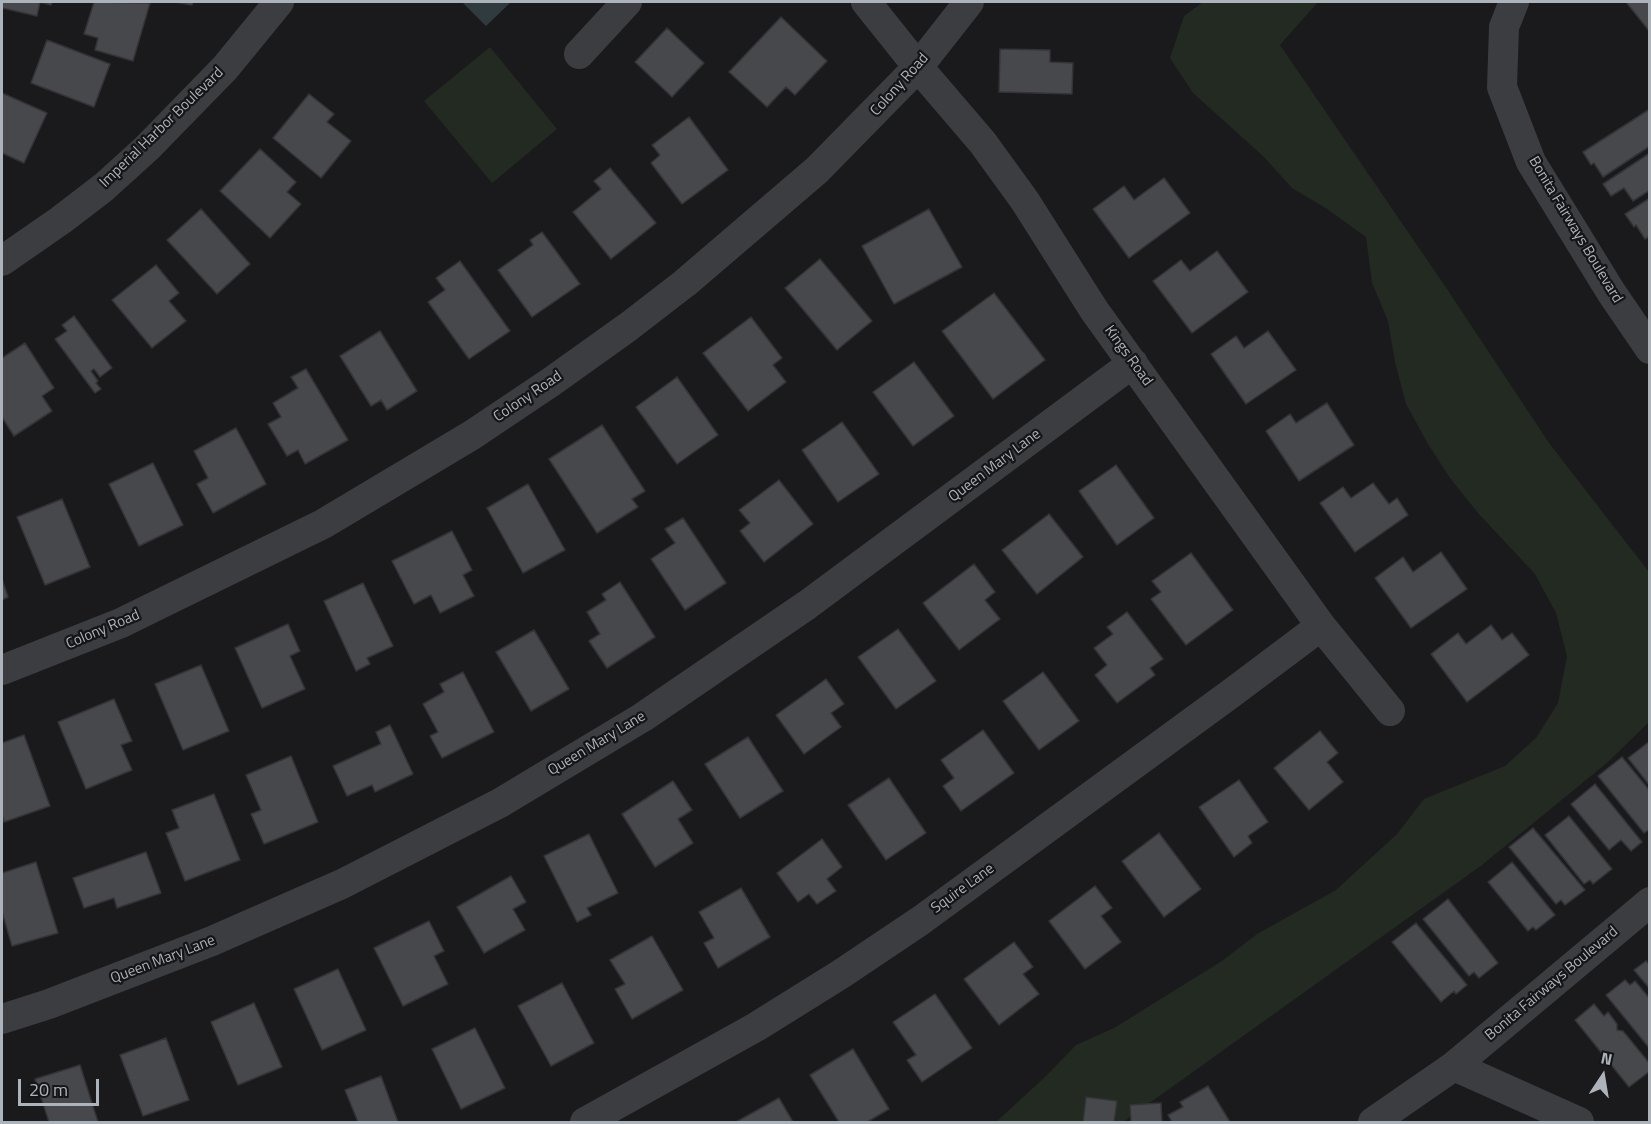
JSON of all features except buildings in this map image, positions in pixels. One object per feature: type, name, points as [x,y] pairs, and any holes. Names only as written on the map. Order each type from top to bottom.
[{"type":"street","name":"Imperial Harbor Boulevard","points":[[2,261],[70,213],[147,148],[225,68],[279,2]]},
{"type":"street","points":[[579,54],[627,2]]},
{"type":"street","name":"Kings Road","points":[[866,2],[918,68],[983,143],[1025,201],[1094,310],[1321,626],[1390,711]]},
{"type":"street","name":"Colony Road","points":[[2,670],[121,623],[264,555],[323,524],[472,435],[618,334],[685,283],[817,170],[918,68],[969,2]]},
{"type":"street","name":"Bonita Fairways Boulevard","points":[[1514,2],[1504,27],[1502,87],[1531,162],[1611,292],[1650,349]]},
{"type":"street","name":"Queen Mary Lane","points":[[2,1019],[49,1004],[212,941],[342,884],[500,803],[643,717],[807,605],[1133,363]]},
{"type":"street","name":"Squire Lane","points":[[585,1122],[756,1027],[861,961],[930,914],[1321,626]]},
{"type":"street","name":"Bonita Fairways Boulevard","points":[[1373,1122],[1454,1066],[1650,902]]},
{"type":"street","points":[[1454,1066],[1579,1122]]},
{"type":"shaded area","points":[[462,2],[511,2],[486,26]]},
{"type":"shaded area","points":[[1203,2],[1318,2],[1280,45],[1549,443],[1649,572],[1649,722],[1608,762],[1482,865],[1123,1122],[996,1122],[1076,1045],[1114,1028],[1222,961],[1257,934],[1336,890],[1397,834],[1424,799],[1505,766],[1536,738],[1558,703],[1567,656],[1556,613],[1535,574],[1478,513],[1450,478],[1406,404],[1395,362],[1388,321],[1372,283],[1366,237],[1327,209],[1292,188],[1264,157],[1193,93],[1170,58],[1184,16]]},
{"type":"shaded area","points":[[490,47],[557,129],[492,183],[424,101]]}]
